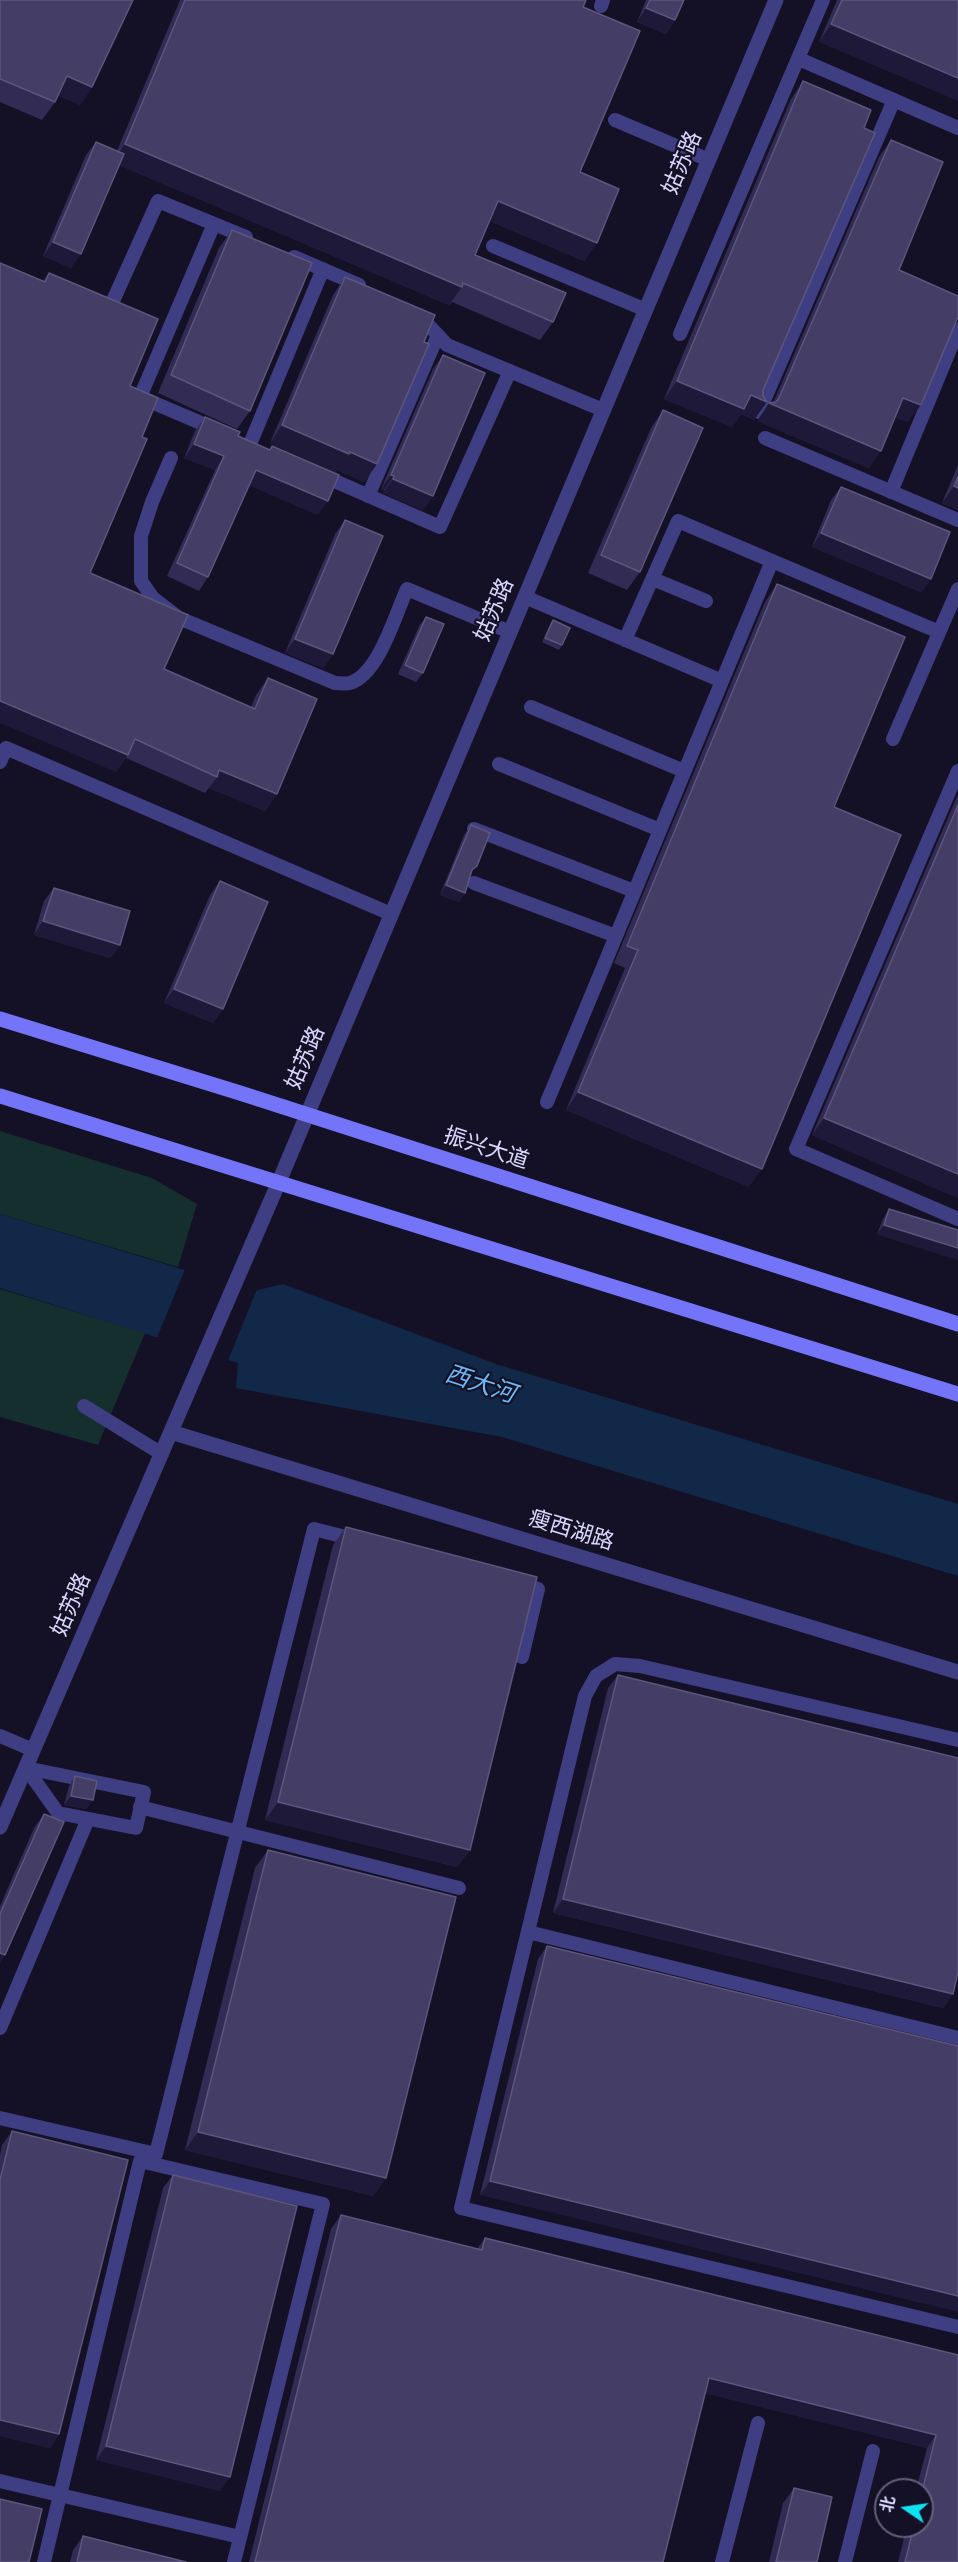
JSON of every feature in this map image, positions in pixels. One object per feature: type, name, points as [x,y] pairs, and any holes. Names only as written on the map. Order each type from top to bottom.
[{"type":"main road","name":"振兴大道","points":[[0,1019],[958,1324]]},
{"type":"main road","points":[[0,1096],[958,1394]]},
{"type":"street","name":"姑苏路","points":[[0,1827],[278,1184],[776,0]]},
{"type":"street","name":"瘦西湖路","points":[[171,1432],[958,1672]]},
{"type":"lane","points":[[681,333],[824,0]]},
{"type":"lane","points":[[799,59],[958,128]]},
{"type":"lane","points":[[759,412],[894,100]]},
{"type":"lane","points":[[615,120],[709,160]]},
{"type":"lane","points":[[112,303],[158,201],[258,242]]},
{"type":"lane","points":[[214,224],[140,396],[245,442],[323,269]]},
{"type":"lane","points":[[493,246],[646,310]]},
{"type":"lane","points":[[279,251],[378,292]]},
{"type":"lane","points":[[411,306],[447,345],[603,410]]},
{"type":"lane","points":[[891,492],[958,330]]},
{"type":"lane","points":[[368,496],[438,335]]},
{"type":"lane","points":[[304,468],[440,527],[510,371]]},
{"type":"lane","points":[[765,438],[958,520]]},
{"type":"lane","points":[[171,458],[152,502],[141,536],[140,562],[141,581],[147,590],[153,598],[178,618],[336,683],[350,682],[364,674],[375,663],[407,589],[510,632]]},
{"type":"lane","points":[[625,640],[678,521],[939,632]]},
{"type":"lane","points":[[547,1102],[772,561]]},
{"type":"lane","points":[[653,579],[706,601]]},
{"type":"lane","points":[[893,739],[958,589]]},
{"type":"lane","points":[[525,597],[722,681]]},
{"type":"lane","points":[[531,707],[684,771]]},
{"type":"lane","points":[[0,762],[6,748],[391,914]]},
{"type":"lane","points":[[499,765],[660,830]]},
{"type":"lane","points":[[958,771],[796,1149],[958,1219]]},
{"type":"lane","points":[[474,829],[634,891]]},
{"type":"lane","points":[[474,883],[616,936]]},
{"type":"lane","points":[[84,1406],[162,1454]]},
{"type":"lane","points":[[0,2118],[156,2154],[314,1529],[370,1544]]},
{"type":"lane","points":[[504,1580],[538,1589],[522,1657]]},
{"type":"lane","points":[[958,1740],[640,1666],[615,1664],[596,1676],[585,1696],[461,2208],[958,2327]]},
{"type":"lane","points":[[0,1736],[33,1750]]},
{"type":"lane","points":[[26,1768],[144,1792],[136,1828],[58,1813],[26,1768]]},
{"type":"lane","points":[[140,1807],[459,1888]]},
{"type":"lane","points":[[0,2028],[88,1819]]},
{"type":"lane","points":[[528,1932],[958,2038]]},
{"type":"lane","points":[[44,2562],[140,2161],[323,2204],[234,2562]]},
{"type":"lane","points":[[722,2562],[758,2423]]},
{"type":"lane","points":[[845,2562],[873,2451]]},
{"type":"lane","points":[[0,2481],[240,2537]]},
{"type":"green space","points":[[0,1131],[152,1178],[197,1204],[178,1267],[0,1214]]},
{"type":"green space","points":[[0,1289],[145,1333],[98,1445],[0,1417]]},
{"type":"water","name":"西大河","points":[[0,1214],[254,1291],[283,1284],[496,1364],[958,1504],[958,1576],[502,1437],[236,1388],[238,1363],[0,1288]]},
{"type":"pier","points":[[186,1267],[254,1288],[258,1287],[227,1363],[156,1340]]},
{"type":"building","points":[[0,0],[133,0],[92,87],[67,76],[55,102],[0,79]]},
{"type":"building","points":[[185,0],[586,0],[583,7],[640,31],[580,172],[619,189],[597,243],[498,201],[475,255],[566,293],[553,322],[463,283],[462,287],[125,144]]},
{"type":"building","points":[[650,0],[684,0],[675,20],[646,8]]},
{"type":"building","points":[[842,0],[958,0],[958,78],[831,24]]},
{"type":"building","points":[[803,81],[871,110],[864,128],[875,133],[763,390],[763,396],[767,402],[751,395],[744,409],[677,381]]},
{"type":"building","points":[[891,140],[943,162],[899,270],[958,296],[958,317],[921,405],[903,398],[881,451],[769,403],[776,402],[779,398]]},
{"type":"building","points":[[96,142],[124,154],[81,254],[53,242]]},
{"type":"building","points":[[232,230],[312,263],[250,411],[171,375]]},
{"type":"building","points":[[0,263],[45,282],[49,273],[158,319],[130,386],[158,398],[142,437],[147,439],[90,573],[188,615],[164,669],[255,709],[268,678],[317,699],[277,794],[219,770],[217,777],[135,739],[128,755],[0,701]]},
{"type":"building","points":[[345,277],[435,315],[424,342],[429,344],[377,464],[282,425]]},
{"type":"building","points":[[443,355],[485,373],[433,496],[393,479],[394,476],[391,475]]},
{"type":"building","points":[[663,410],[703,428],[640,572],[601,555]]},
{"type":"building","points":[[205,417],[240,432],[238,436],[270,450],[272,446],[339,475],[328,501],[256,470],[208,577],[177,563],[224,456],[194,444]]},
{"type":"building","points":[[841,487],[950,532],[931,579],[821,533]]},
{"type":"building","points":[[345,520],[383,536],[333,654],[295,639]]},
{"type":"building","points":[[777,584],[905,637],[834,807],[901,835],[762,1169],[578,1092],[638,950],[627,946]]},
{"type":"building","points":[[426,617],[444,624],[423,673],[405,665]]},
{"type":"building","points":[[553,620],[570,628],[562,645],[545,638]]},
{"type":"building","points":[[958,805],[958,1174],[824,1118]]},
{"type":"building","points":[[471,825],[490,833],[477,866],[472,870],[465,893],[446,885]]},
{"type":"building","points":[[220,881],[268,902],[223,1009],[174,989]]},
{"type":"building","points":[[54,888],[130,911],[120,945],[43,921]]},
{"type":"building","points":[[889,1209],[958,1230],[958,1248],[884,1225]]},
{"type":"building","points":[[346,1527],[537,1577],[470,1850],[278,1802]]},
{"type":"building","points":[[618,1675],[958,1758],[958,1972],[953,1994],[563,1899]]},
{"type":"building","points":[[75,1776],[97,1781],[93,1800],[71,1796]]},
{"type":"building","points":[[44,1814],[64,1822],[5,1955],[0,1953],[0,1914]]},
{"type":"building","points":[[268,1850],[456,1897],[386,2178],[198,2132]]},
{"type":"building","points":[[547,1946],[958,2046],[958,2296],[490,2181]]},
{"type":"building","points":[[12,2131],[128,2160],[59,2434],[0,2420],[0,2180]]},
{"type":"building","points":[[173,2175],[297,2206],[230,2477],[106,2446]]},
{"type":"building","points":[[341,2215],[482,2250],[485,2238],[958,2355],[958,2562],[905,2562],[911,2538],[934,2538],[934,2478],[925,2478],[936,2435],[709,2378],[663,2562],[255,2562]]},
{"type":"building","points":[[794,2488],[832,2497],[817,2562],[776,2562]]},
{"type":"building","points":[[0,2499],[42,2509],[29,2562],[0,2562]]},
{"type":"building","points":[[83,2536],[186,2562],[77,2562]]}]
